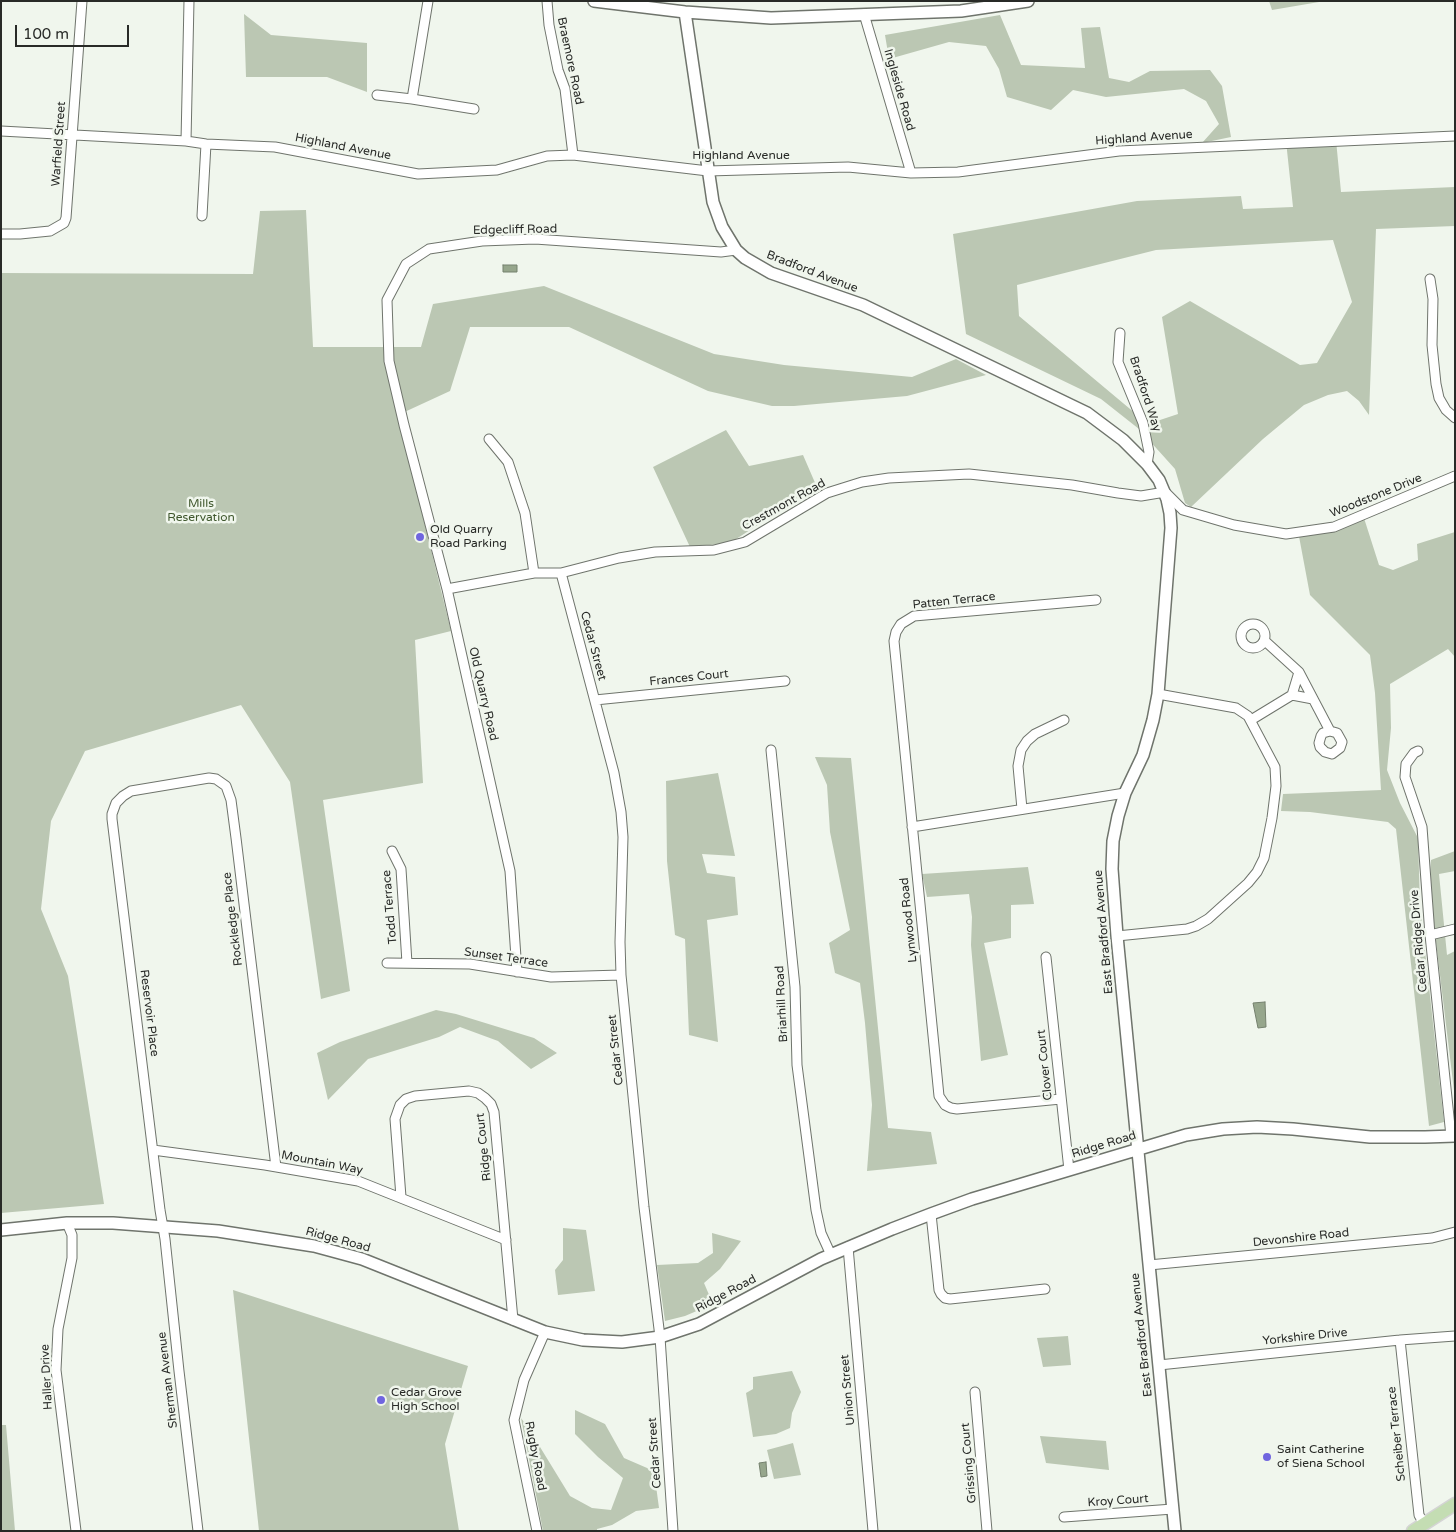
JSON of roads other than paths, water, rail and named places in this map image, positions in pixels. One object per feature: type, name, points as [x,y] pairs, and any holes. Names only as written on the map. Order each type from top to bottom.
[{"type":"main road","points":[[1419,1527],[1455,1504]]},
{"type":"street","name":"Warfield Street","points":[[1,234],[50,231],[64,223],[67,212],[82,1]]},
{"type":"street","points":[[186,141],[189,1]]},
{"type":"street","points":[[412,99],[428,1]]},
{"type":"street","name":"Braemore Road","points":[[546,1],[548,26],[558,70],[565,89],[573,155]]},
{"type":"street","points":[[594,1],[685,12],[771,18],[864,14],[1028,1]]},
{"type":"street","name":"Bradford Avenue","points":[[685,12],[712,196],[717,216],[736,250],[745,258],[771,273],[863,305],[1021,382]]},
{"type":"street","name":"Ingleside Road","points":[[864,14],[911,173]]},
{"type":"street","points":[[377,95],[474,109]]},
{"type":"street","name":"Highland Avenue","points":[[1,131],[276,147],[418,174],[497,170],[547,156],[573,155],[708,171],[848,167],[911,173],[958,172],[1119,150],[1455,136]]},
{"type":"street","points":[[202,216],[206,144]]},
{"type":"street","name":"Edgecliff Road","points":[[404,425],[388,361],[387,300],[406,264],[429,249],[482,241],[535,240],[721,252],[736,250]]},
{"type":"street","points":[[1430,279],[1433,299],[1432,345],[1439,398],[1446,410],[1455,418]]},
{"type":"street","name":"Bradford Way","points":[[1120,333],[1118,362],[1143,423],[1149,452],[1147,464]]},
{"type":"street","name":"East Bradford Avenue","points":[[1021,382],[1087,413],[1123,440],[1147,464],[1159,480],[1165,492],[1171,519],[1158,694],[1153,720],[1142,754],[1125,793],[1115,828],[1112,882],[1175,1531]]},
{"type":"street","name":"Old Quarry Road","points":[[404,425],[447,589],[510,871],[517,972]]},
{"type":"street","points":[[489,439],[508,462],[525,513],[534,573]]},
{"type":"street","name":"Crestmont Road","points":[[447,589],[534,573],[561,573],[619,558],[654,552],[714,550],[745,542],[827,494],[862,482],[889,478],[969,474],[1072,485],[1141,496],[1165,492]]},
{"type":"street","name":"Woodstone Drive","points":[[1165,492],[1183,510],[1234,525],[1286,534],[1334,527],[1455,476]]},
{"type":"street","name":"Cedar Street","points":[[561,573],[616,779],[622,818],[621,975],[644,1208],[660,1337],[673,1531]]},
{"type":"street","name":"Patten Terrace","points":[[912,827],[894,641],[898,628],[914,616],[1096,600]]},
{"type":"street","points":[[1265,641],[1299,672],[1330,731]]},
{"type":"street","points":[[1251,720],[1292,695],[1299,672]]},
{"type":"street","name":"Frances Court","points":[[595,700],[785,681]]},
{"type":"street","points":[[1117,936],[1196,926],[1212,916],[1248,884],[1261,865],[1266,852],[1276,786],[1276,774],[1251,720],[1236,708],[1158,694]]},
{"type":"street","points":[[1292,695],[1313,699]]},
{"type":"street","points":[[1022,810],[1018,766],[1021,750],[1035,734],[1064,720]]},
{"type":"street","name":"Briarhill Road","points":[[771,750],[794,987],[797,1065],[816,1210],[822,1233],[831,1254]]},
{"type":"street","name":"Cedar Ridge Drive","points":[[1418,751],[1406,764],[1405,777],[1422,827],[1430,935],[1453,1136]]},
{"type":"street","name":"Rockledge Place","points":[[116,803],[132,791],[209,778],[226,786],[231,800],[236,838],[276,1167]]},
{"type":"street","points":[[912,827],[1125,793]]},
{"type":"street","name":"Reservoir Place","points":[[116,803],[112,819],[163,1226]]},
{"type":"street","name":"Lynwood Road","points":[[912,827],[940,1100],[948,1107],[957,1109],[1061,1099]]},
{"type":"street","name":"Todd Terrace","points":[[392,851],[401,869],[407,963]]},
{"type":"street","points":[[1430,935],[1455,929]]},
{"type":"street","name":"Clover Court","points":[[1046,956],[1069,1170]]},
{"type":"street","name":"Sunset Terrace","points":[[387,963],[470,964],[551,977],[621,975]]},
{"type":"street","name":"Ridge Court","points":[[401,1197],[395,1119],[400,1105],[406,1099],[415,1096],[469,1091],[478,1093],[488,1101],[494,1112],[513,1320]]},
{"type":"street","name":"Ridge Road","points":[[1,1230],[67,1223],[102,1222],[218,1231],[314,1246],[362,1259],[545,1332],[571,1338],[622,1342],[660,1337],[686,1329],[712,1318],[831,1254],[931,1214],[1186,1135],[1238,1128],[1277,1127],[1370,1137],[1453,1136]]},
{"type":"street","name":"Mountain Way","points":[[153,1150],[276,1167],[358,1181],[506,1240]]},
{"type":"street","points":[[931,1214],[938,1290],[945,1298],[1045,1289]]},
{"type":"street","name":"Haller Drive","points":[[67,1223],[72,1235],[72,1258],[58,1323],[56,1370],[76,1531]]},
{"type":"street","name":"Sherman Avenue","points":[[163,1226],[198,1531]]},
{"type":"street","name":"Devonshire Road","points":[[1149,1265],[1432,1238],[1455,1232]]},
{"type":"street","name":"Union Street","points":[[848,1247],[873,1530]]},
{"type":"street","name":"Rugby Road","points":[[537,1531],[514,1420],[524,1380],[545,1332]]},
{"type":"street","name":"Yorkshire Drive","points":[[1159,1365],[1455,1336]]},
{"type":"street","name":"Scheiber Terrace","points":[[1400,1340],[1419,1527]]},
{"type":"street","name":"Grissing Court","points":[[975,1392],[987,1531]]},
{"type":"street","name":"Kroy Court","points":[[1064,1517],[1173,1509]]},
{"type":"place","name":"Old Quarry Road Parking","points":[[420,537]]},
{"type":"place","name":"Cedar Grove High School","points":[[381,1400]]},
{"type":"place","name":"Saint Catherine of Siena School","points":[[1267,1457]]},
{"type":"park label","name":"Mills Reservation","points":[[201,511]]}]
